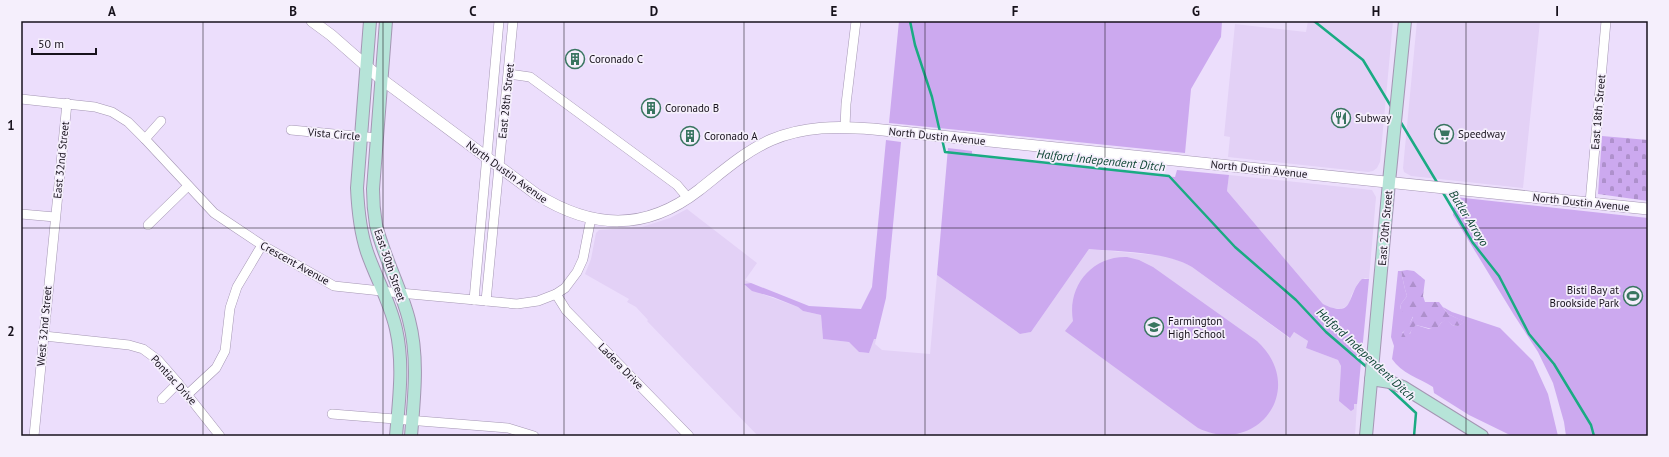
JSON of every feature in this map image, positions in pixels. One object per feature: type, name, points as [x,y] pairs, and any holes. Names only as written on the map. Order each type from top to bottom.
[{"type":"main road","points":[[370,21],[357,188],[360,227],[367,251],[392,315],[399,346],[400,371],[396,436]]},
{"type":"main road","name":"East 30th Street","points":[[386,21],[380,78],[373,189],[376,224],[382,246],[409,320],[414,345],[415,372],[411,436]]},
{"type":"main road","name":"East 20th Street","points":[[1366,436],[1405,21]]},
{"type":"main road","points":[[1371,379],[1390,382],[1403,387],[1482,436]]},
{"type":"street","name":"North Dustin Avenue","points":[[312,21],[331,35],[380,78],[536,194],[555,206],[591,218],[616,221],[647,217],[668,209],[688,198],[738,159],[769,141],[804,130],[845,127],[1648,209]]},
{"type":"street","points":[[474,300],[499,21]]},
{"type":"street","name":"East 28th Street","points":[[486,301],[513,21]]},
{"type":"street","points":[[845,127],[846,104],[856,21]]},
{"type":"street","name":"East 18th Street","points":[[1590,202],[1606,21]]},
{"type":"street","points":[[509,74],[530,77],[677,184],[688,198]]},
{"type":"street","name":"Crescent Avenue","points":[[21,99],[67,103],[95,107],[112,112],[128,122],[214,213],[262,246],[334,286],[400,294],[486,301],[526,303],[538,301],[556,294],[571,280],[581,266],[591,218]]},
{"type":"street","name":"East 32nd Street","points":[[54,217],[67,103]]},
{"type":"street","points":[[145,139],[161,121]]},
{"type":"street","name":"Vista Circle","points":[[291,130],[376,138]]},
{"type":"street","points":[[148,225],[188,186]]},
{"type":"street","points":[[21,214],[54,217]]},
{"type":"street","name":"West 32nd Street","points":[[34,436],[54,217]]},
{"type":"street","points":[[188,394],[216,368],[225,351],[230,308],[237,287],[262,246]]},
{"type":"street","name":"Ladera Drive","points":[[556,294],[569,313],[688,436]]},
{"type":"street","name":"Pontiac Drive","points":[[44,336],[129,345],[143,349],[158,360],[188,394],[220,436]]},
{"type":"street","points":[[162,399],[178,383]]},
{"type":"street","points":[[332,414],[508,428],[534,436]]},
{"type":"shaded area","points":[[1308,21],[1393,21],[1380,162],[1377,168],[1373,171],[1368,172],[1228,157],[1230,137],[1224,136],[1235,24],[1306,32]]},
{"type":"shaded area","points":[[1417,21],[1540,21],[1523,188],[1411,176],[1404,172],[1403,168]]},
{"type":"shaded area","points":[[1229,175],[1372,190],[1376,197],[1369,279],[1365,278],[1358,283],[1351,296],[1350,303],[1340,309],[1323,304],[1227,191]]},
{"type":"shaded area","name":"Farmington High School","points":[[687,209],[757,263],[745,280],[751,283],[747,284],[759,293],[798,307],[803,311],[821,315],[823,339],[849,342],[859,352],[869,353],[874,338],[876,339],[875,344],[882,350],[930,354],[937,275],[1020,334],[1031,332],[1089,249],[1165,256],[1192,267],[1289,338],[1294,332],[1308,341],[1306,348],[1338,360],[1341,366],[1339,401],[1357,404],[1355,436],[758,436],[647,321],[648,320],[636,307],[627,302],[629,299],[585,274],[591,259],[596,233],[599,230],[642,227],[670,218]]},
{"type":"green space","points":[[899,21],[1222,21],[1221,37],[1191,89],[1185,153],[889,123]]},
{"type":"green space","points":[[1602,136],[1648,140],[1648,201],[1598,194]]},
{"type":"green space","points":[[886,140],[901,142],[886,298],[876,339],[874,339],[869,353],[859,352],[849,342],[823,339],[821,315],[803,311],[798,307],[773,297],[752,291],[744,284],[751,283],[809,306],[861,309],[872,287]]},
{"type":"green space","points":[[948,148],[972,151],[972,156],[1175,177],[1177,170],[1229,175],[1227,191],[1323,304],[1333,308],[1341,309],[1346,307],[1357,285],[1362,279],[1369,279],[1357,404],[1354,404],[1354,409],[1351,411],[1339,401],[1341,366],[1338,360],[1306,348],[1308,341],[1294,332],[1290,338],[1192,267],[1169,258],[1156,255],[1089,249],[1031,332],[1020,334],[937,275]]},
{"type":"green space","points":[[1455,197],[1648,218],[1648,436],[1566,436],[1564,422],[1553,383],[1538,352],[1453,215]]},
{"type":"green space","points":[[1127,257],[1139,260],[1153,267],[1257,341],[1272,359],[1278,378],[1277,397],[1269,413],[1256,426],[1240,433],[1220,435],[1198,428],[1065,331],[1073,321],[1072,308],[1074,297],[1084,276],[1103,262],[1114,258]]},
{"type":"green space","points":[[1398,271],[1401,271],[1407,296],[1401,304],[1400,309],[1413,316],[1408,328],[1402,333],[1410,334],[1412,328],[1416,325],[1429,329],[1438,327],[1446,319],[1452,325],[1458,326],[1464,322],[1448,314],[1443,307],[1452,312],[1500,328],[1533,361],[1548,394],[1558,436],[1512,436],[1469,415],[1434,393],[1433,387],[1405,372],[1396,364],[1392,359],[1394,346],[1391,337]]},
{"type":"green space","points":[[1401,271],[1414,271],[1425,280],[1423,296],[1425,302],[1439,302],[1448,314],[1465,322],[1458,326],[1452,325],[1446,320],[1441,323],[1436,330],[1416,325],[1407,338],[1402,341],[1402,335],[1413,317],[1400,310],[1401,304],[1407,296]]},
{"type":"waterway","name":"Halford Independent Ditch","points":[[910,21],[915,45],[932,97],[940,132]]},
{"type":"waterway","name":"Butler Arroyo","points":[[1314,21],[1363,60],[1392,108]]},
{"type":"waterway","name":"Butler Arroyo","points":[[1400,121],[1438,184]]},
{"type":"waterway","name":"Halford Independent Ditch","points":[[942,139],[945,152],[1169,176],[1235,247],[1296,300],[1326,332],[1369,369]]},
{"type":"waterway","name":"Butler Arroyo","points":[[1442,191],[1473,243],[1499,276],[1529,334],[1554,364],[1591,425],[1594,436]]},
{"type":"waterway","name":"Halford Independent Ditch","points":[[1388,387],[1416,413],[1414,436]]},
{"type":"place","name":"Coronado C","points":[[575,59]]},
{"type":"place","name":"Coronado B","points":[[651,108]]},
{"type":"place","name":"Subway","points":[[1341,118]]},
{"type":"place","name":"Speedway","points":[[1444,134]]},
{"type":"place","name":"Coronado A","points":[[690,136]]},
{"type":"place","name":"Bisti Bay at Brookside Park","points":[[1633,296]]},
{"type":"place","name":"Farmington High School","points":[[1154,327]]}]
